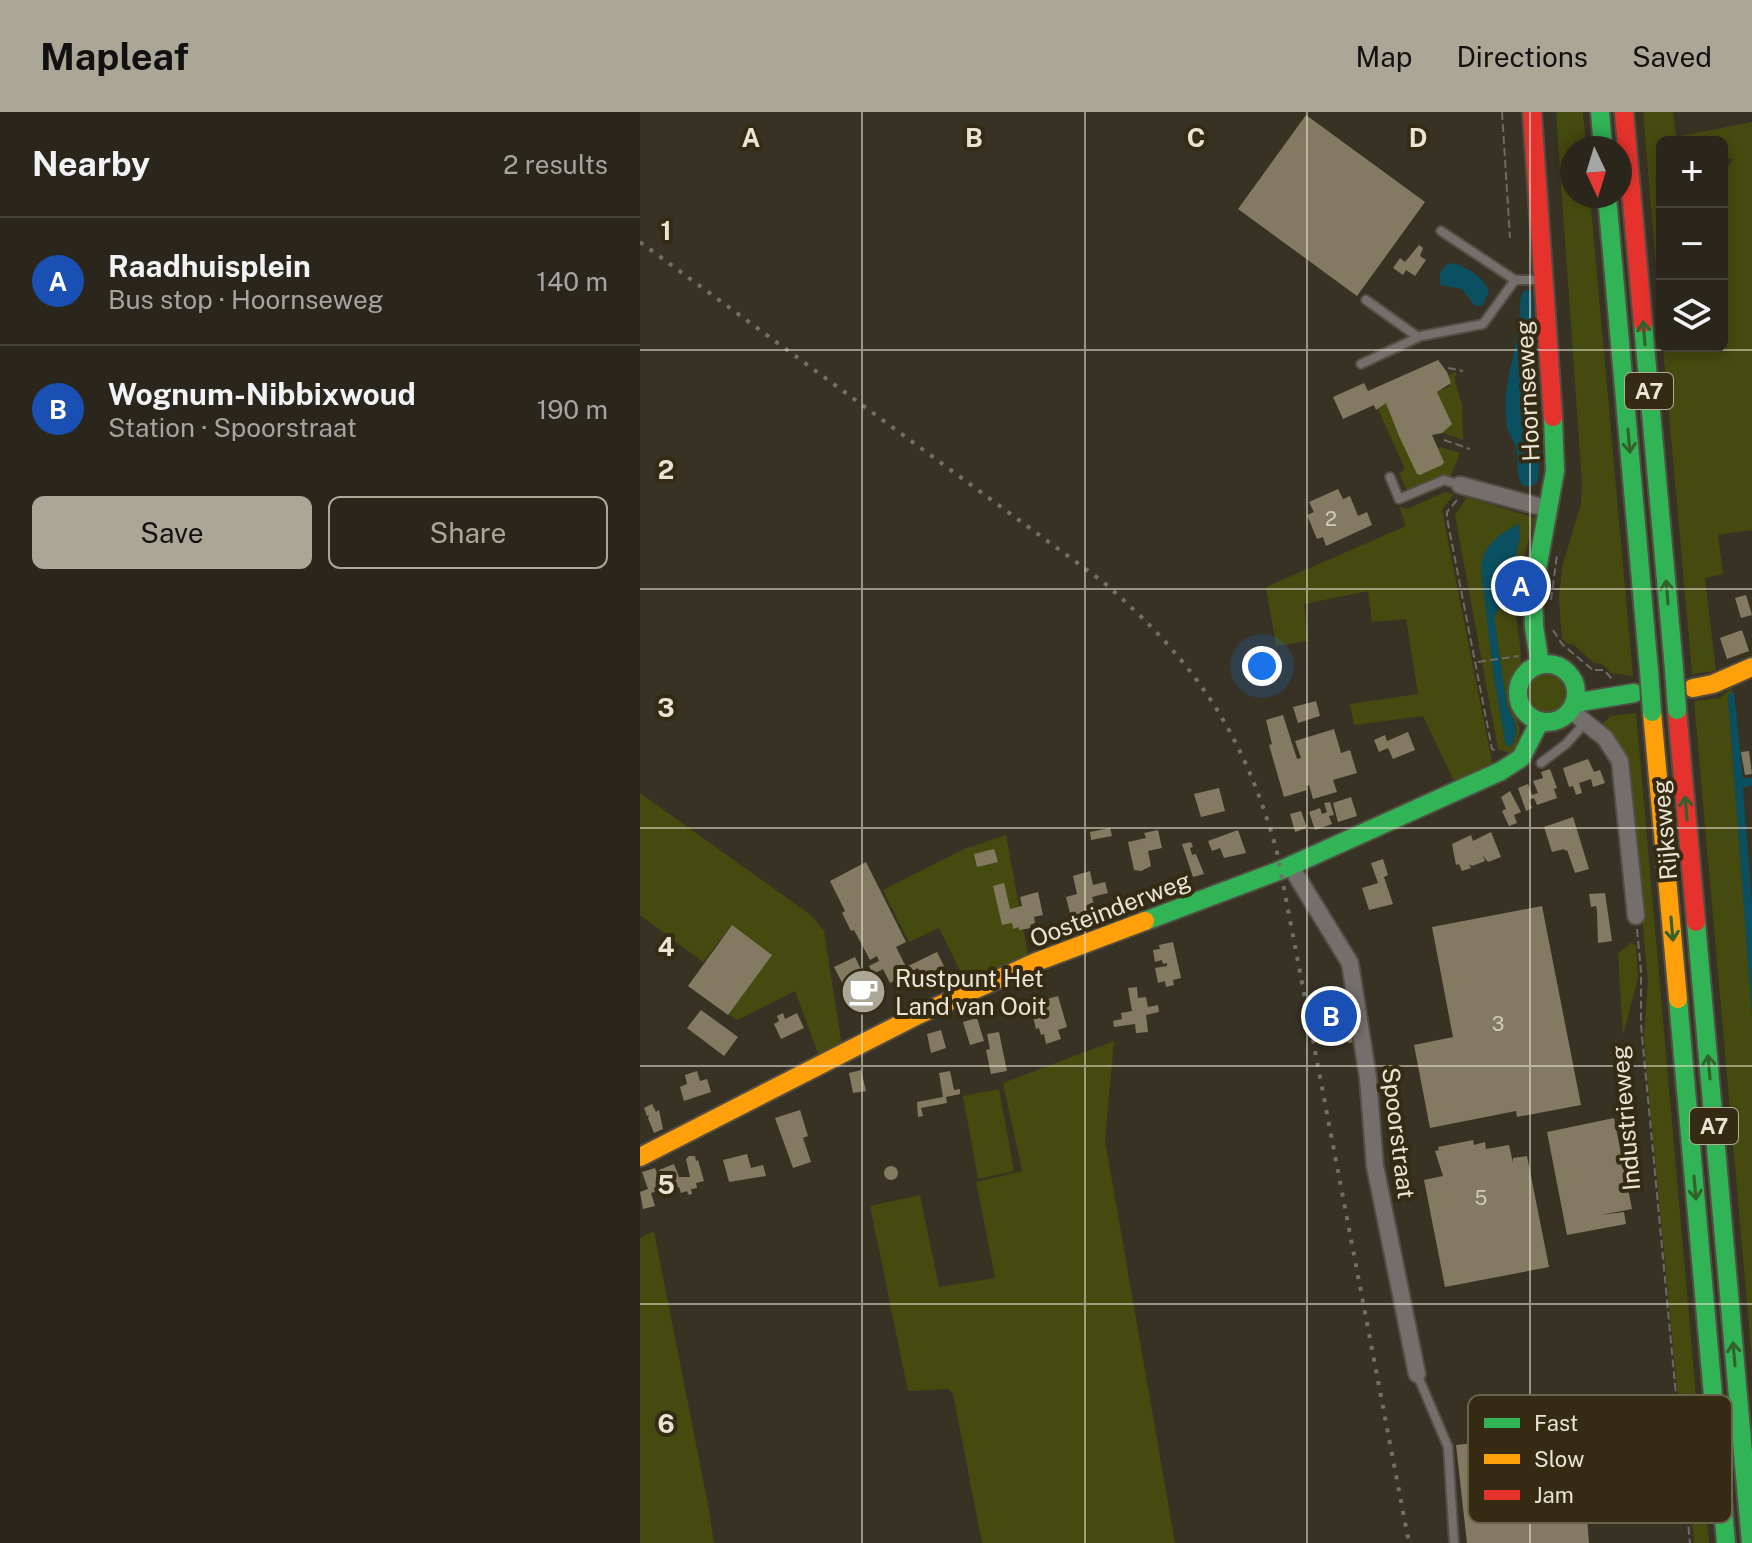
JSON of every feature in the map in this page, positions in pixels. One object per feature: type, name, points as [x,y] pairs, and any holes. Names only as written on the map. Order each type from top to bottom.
[{"type":"main road","name":"Hoornseweg","points":[[1532,112],[1556,457],[1549,509],[1536,564],[1533,600],[1533,628],[1540,664]]},
{"type":"main road","points":[[1600,112],[1602,136]]},
{"type":"main road","name":"Rijksweg","points":[[1624,112],[1751,1543]]},
{"type":"main road","name":"Rijksweg","points":[[1608,208],[1713,1395]]},
{"type":"main road","points":[[1540,664],[1559,667],[1569,675],[1573,700],[1561,718],[1540,721],[1526,713],[1518,693],[1522,679],[1540,664]]},
{"type":"main road","points":[[1693,688],[1713,684],[1752,667]]},
{"type":"main road","points":[[1573,700],[1605,700],[1628,693]]},
{"type":"main road","points":[[1515,764],[1526,751],[1540,721]]},
{"type":"main road","name":"Oosteinderweg","points":[[640,1157],[918,1015],[1036,962],[1293,865],[1515,764]]},
{"type":"main road","name":"Rijksweg","points":[[1724,1523],[1726,1543]]},
{"type":"street","points":[[1460,485],[1549,509]]},
{"type":"street","points":[[1573,700],[1620,761],[1636,916]]},
{"type":"street","name":"Spoorstraat","points":[[1293,865],[1296,875],[1350,963],[1368,1078],[1375,1166],[1417,1374]]},
{"type":"lane","points":[[1441,231],[1515,280],[1545,280]]},
{"type":"lane","points":[[1361,364],[1418,337],[1483,324],[1515,280]]},
{"type":"lane","points":[[1366,300],[1418,337]]},
{"type":"lane","points":[[1390,477],[1399,499],[1444,480],[1460,485]]},
{"type":"lane","points":[[1541,763],[1566,744],[1587,722]]},
{"type":"lane","points":[[1417,1374],[1448,1447],[1454,1543]]},
{"type":"path","points":[[1502,112],[1510,238]]},
{"type":"path","points":[[1448,368],[1463,371]]},
{"type":"path","points":[[1444,440],[1470,449]]},
{"type":"path","points":[[1460,485],[1461,494],[1447,512],[1447,518],[1492,749],[1509,757],[1515,764]]},
{"type":"path","points":[[1476,663],[1502,659]]},
{"type":"path","points":[[1594,671],[1601,668],[1610,678]]},
{"type":"path","name":"Industrieweg","points":[[1636,916],[1644,1065],[1676,1395]]},
{"type":"path","name":"Industrieweg","points":[[1688,1523],[1690,1543]]},
{"type":"green space","points":[[1556,112],[1583,112],[1585,136],[1560,136],[1560,169]]},
{"type":"green space","points":[[1643,112],[1673,112],[1676,136],[1656,136],[1656,266]]},
{"type":"green space","points":[[1752,122],[1752,530],[1718,535],[1723,574],[1705,578],[1716,671],[1692,674],[1664,352],[1728,352],[1728,166],[1733,159],[1728,159],[1728,136],[1681,136]]},
{"type":"green space","points":[[1563,208],[1591,208],[1633,676],[1611,673],[1562,639],[1559,600],[1562,567],[1581,504]]},
{"type":"green space","points":[[1456,372],[1455,382],[1462,405],[1463,440],[1441,432],[1452,424],[1437,392],[1450,386],[1447,376]]},
{"type":"green space","points":[[1386,403],[1431,471],[1444,462],[1438,449],[1441,447],[1460,453],[1450,478],[1441,476],[1407,491],[1399,473],[1405,469],[1378,409]]},
{"type":"green space","points":[[1445,492],[1454,494],[1442,510],[1493,767],[1454,781],[1423,716],[1354,725],[1350,704],[1418,694],[1406,619],[1372,622],[1368,591],[1304,604],[1308,641],[1276,646],[1266,587],[1406,526],[1399,506],[1407,509]]},
{"type":"green space","points":[[1467,497],[1535,518],[1515,597],[1521,660],[1509,695],[1520,732],[1512,754],[1498,749],[1455,515]],"holes":[[[1519,524],[1520,536],[1510,590],[1494,617],[1507,706],[1515,722],[1516,733],[1512,745],[1506,746],[1493,671],[1481,568],[1489,547],[1506,531]]]},
{"type":"green space","points":[[1546,674],[1559,680],[1565,693],[1559,706],[1546,712],[1533,706],[1527,693],[1533,680]]},
{"type":"green space","points":[[1732,688],[1728,696],[1752,1014],[1752,1360],[1694,701],[1720,698]]},
{"type":"green space","points":[[1636,713],[1696,1395],[1678,1395],[1646,1066],[1644,1034],[1648,982],[1627,755],[1601,725],[1611,716]]},
{"type":"green space","points":[[640,793],[813,917],[824,931],[842,1046],[819,1056],[795,991],[737,1020],[727,1013],[770,955],[731,926],[703,962],[640,915]]},
{"type":"green space","points":[[1006,835],[1028,955],[967,985],[939,928],[909,942],[883,890],[964,849]]},
{"type":"green space","points":[[1630,942],[1636,945],[1638,978],[1623,1035],[1618,953]]},
{"type":"green space","points":[[1114,1041],[1105,1140],[1175,1543],[982,1543],[953,1394],[948,1389],[908,1391],[870,1206],[920,1195],[939,1287],[995,1278],[976,1182],[1022,1171],[1003,1083]]},
{"type":"green space","points":[[999,1089],[1014,1171],[978,1179],[963,1096]]},
{"type":"green space","points":[[654,1231],[714,1543],[640,1543],[640,1238]]},
{"type":"green space","points":[[1692,1523],[1707,1523],[1709,1543],[1694,1543]]},
{"type":"water","points":[[1453,263],[1464,267],[1487,286],[1489,291],[1482,306],[1475,306],[1462,289],[1440,285],[1440,273],[1446,265]]},
{"type":"water","points":[[1525,290],[1532,291],[1539,464],[1538,481],[1530,487],[1522,485],[1520,480],[1516,448],[1508,429],[1506,413],[1520,302]]},
{"type":"water","points":[[1519,524],[1520,536],[1510,590],[1494,617],[1507,706],[1515,722],[1516,733],[1512,745],[1506,746],[1493,671],[1481,568],[1489,546],[1505,531]]},
{"type":"water","points":[[1734,692],[1743,778],[1752,778],[1752,785],[1743,788],[1752,903],[1752,1014],[1728,695]]},
{"type":"building","points":[[1306,115],[1425,202],[1357,296],[1238,209]]},
{"type":"building","points":[[1419,245],[1423,248],[1420,256],[1426,260],[1415,276],[1406,270],[1403,275],[1393,268],[1400,258],[1405,262]]},
{"type":"building","points":[[1438,360],[1451,383],[1437,392],[1452,424],[1442,433],[1432,435],[1444,462],[1420,475],[1386,403],[1376,410],[1374,405],[1343,419],[1333,397],[1364,383],[1368,391]]},
{"type":"building","points":[[1338,489],[1343,499],[1350,496],[1358,516],[1367,512],[1372,525],[1326,546],[1323,537],[1317,539],[1307,515],[1314,512],[1309,502]]},
{"type":"building","points":[[1746,595],[1752,615],[1741,618],[1735,598]]},
{"type":"building","points":[[1742,630],[1749,651],[1727,659],[1720,638]]},
{"type":"building","points":[[1316,701],[1320,716],[1298,723],[1293,707]]},
{"type":"building","points":[[1283,715],[1297,759],[1301,758],[1295,741],[1334,729],[1341,753],[1350,750],[1357,773],[1333,780],[1337,792],[1313,799],[1309,785],[1306,786],[1307,790],[1284,797],[1269,745],[1272,744],[1266,720]]},
{"type":"building","points":[[1408,732],[1415,750],[1393,759],[1388,748],[1379,752],[1374,740],[1385,735],[1387,741]]},
{"type":"building","points":[[1749,751],[1752,774],[1745,775],[1741,752]]},
{"type":"building","points":[[1588,759],[1594,772],[1600,770],[1605,783],[1593,787],[1591,779],[1579,783],[1582,793],[1576,795],[1573,786],[1569,787],[1563,768]]},
{"type":"building","points":[[1550,769],[1557,798],[1537,805],[1534,798],[1529,800],[1532,808],[1526,811],[1518,788],[1528,784],[1532,795],[1538,793],[1533,781],[1543,778],[1541,772]]},
{"type":"building","points":[[1219,788],[1225,811],[1201,817],[1194,794]]},
{"type":"building","points":[[1510,791],[1521,812],[1514,815],[1517,823],[1509,826],[1502,811],[1506,809],[1501,797]]},
{"type":"building","points":[[1351,797],[1357,816],[1338,822],[1333,803]]},
{"type":"building","points":[[1330,802],[1334,815],[1329,816],[1332,824],[1315,830],[1309,812],[1320,808],[1322,814],[1327,812],[1324,803]]},
{"type":"building","points":[[1301,811],[1307,828],[1295,832],[1290,814]]},
{"type":"building","points":[[1573,817],[1589,869],[1575,873],[1567,850],[1552,852],[1544,827]]},
{"type":"building","points":[[1110,828],[1112,836],[1091,840],[1090,832]]},
{"type":"building","points":[[1158,830],[1162,848],[1148,851],[1151,866],[1141,871],[1134,870],[1128,842],[1146,838],[1144,833]]},
{"type":"building","points":[[1238,830],[1246,853],[1224,858],[1220,848],[1212,851],[1208,841]]},
{"type":"building","points":[[1491,832],[1501,857],[1488,862],[1483,856],[1485,861],[1472,866],[1469,864],[1471,868],[1462,871],[1459,864],[1456,865],[1452,844],[1471,835],[1473,841]]},
{"type":"building","points":[[1191,842],[1192,855],[1196,854],[1204,874],[1193,877],[1182,844]]},
{"type":"building","points":[[994,849],[998,862],[977,867],[974,854]]},
{"type":"building","points":[[1383,859],[1388,875],[1384,877],[1393,904],[1369,910],[1362,888],[1378,883],[1371,863]]},
{"type":"building","points":[[866,862],[906,942],[896,947],[906,967],[937,952],[944,966],[923,978],[918,968],[890,983],[883,969],[873,974],[869,966],[879,961],[877,956],[870,960],[854,930],[851,931],[830,881]]},
{"type":"building","points":[[1090,871],[1093,885],[1105,882],[1108,893],[1092,897],[1097,915],[1084,919],[1083,914],[1071,917],[1066,897],[1077,894],[1073,876]]},
{"type":"building","points":[[1004,883],[1010,909],[1022,906],[1020,897],[1038,892],[1043,915],[1034,917],[1035,923],[1030,925],[1031,928],[1019,930],[1019,927],[1013,929],[1012,923],[1002,925],[993,886]]},
{"type":"building","points":[[1605,893],[1612,941],[1598,943],[1597,911],[1596,906],[1591,907],[1589,894]]},
{"type":"building","points":[[1542,906],[1581,1105],[1517,1117],[1516,1111],[1430,1128],[1414,1045],[1453,1037],[1432,927]]},
{"type":"building","points":[[732,925],[772,955],[728,1015],[688,986]]},
{"type":"building","points":[[1173,942],[1181,978],[1173,980],[1174,985],[1166,987],[1165,981],[1158,983],[1155,968],[1167,966],[1167,963],[1163,964],[1162,960],[1155,962],[1153,950],[1160,949],[1159,945]]},
{"type":"building","points":[[855,957],[872,992],[852,1002],[834,967]]},
{"type":"building","points":[[1137,987],[1138,998],[1146,997],[1148,1007],[1158,1005],[1159,1012],[1146,1015],[1148,1032],[1136,1033],[1135,1024],[1114,1027],[1113,1021],[1122,1019],[1121,1013],[1132,1011],[1128,988]]},
{"type":"building","points":[[1345,993],[1355,1042],[1348,1043],[1346,1032],[1341,1032],[1335,1000],[1338,994]]},
{"type":"building","points":[[1058,996],[1067,1027],[1058,1030],[1061,1039],[1046,1044],[1044,1034],[1041,1035],[1039,1028],[1036,1029],[1030,1004]]},
{"type":"building","points":[[701,1010],[738,1037],[724,1056],[687,1028]]},
{"type":"building","points":[[783,1013],[785,1019],[797,1013],[804,1028],[781,1039],[774,1024],[779,1021],[777,1016]]},
{"type":"building","points":[[977,1018],[984,1041],[970,1045],[963,1022]]},
{"type":"building","points":[[941,1030],[946,1048],[931,1053],[927,1034]]},
{"type":"building","points":[[999,1032],[1007,1071],[991,1074],[986,1050],[990,1049],[987,1034]]},
{"type":"building","points":[[861,1070],[866,1091],[853,1093],[849,1073]]},
{"type":"building","points":[[697,1071],[700,1081],[707,1079],[711,1092],[684,1101],[680,1087],[687,1084],[685,1075]]},
{"type":"building","points":[[950,1071],[954,1090],[960,1089],[960,1094],[946,1097],[947,1103],[921,1108],[923,1116],[918,1117],[917,1102],[943,1097],[939,1073]]},
{"type":"building","points":[[652,1104],[656,1112],[659,1110],[663,1129],[654,1133],[644,1108]]},
{"type":"building","points":[[800,1110],[808,1136],[803,1138],[811,1162],[793,1168],[775,1118]]},
{"type":"building","points":[[1614,1118],[1632,1209],[1601,1215],[1624,1212],[1626,1224],[1567,1235],[1547,1132]]},
{"type":"building","points":[[1473,1140],[1474,1145],[1485,1142],[1486,1149],[1509,1145],[1513,1163],[1513,1158],[1527,1156],[1549,1267],[1445,1287],[1424,1180],[1443,1176],[1435,1151],[1439,1150],[1438,1147]]},
{"type":"building","points":[[747,1154],[751,1168],[763,1165],[766,1176],[729,1182],[723,1160]]},
{"type":"building","points":[[695,1156],[698,1160],[704,1181],[696,1183],[697,1188],[691,1189],[692,1194],[689,1195],[687,1191],[681,1193],[679,1187],[667,1191],[659,1170],[674,1164],[679,1177],[690,1177],[686,1159]]},
{"type":"building","points":[[891,1166],[898,1173],[891,1180],[884,1173]]},
{"type":"building","points":[[655,1168],[663,1189],[651,1193],[655,1206],[643,1209],[640,1192],[648,1189],[642,1172]]},
{"type":"building","points":[[1468,1444],[1468,1523],[1587,1523],[1589,1543],[1467,1543],[1456,1445]]},
{"type":"railway","points":[[640,242],[1102,581],[1164,640],[1190,671],[1232,735],[1264,809],[1277,852],[1409,1543]]},
{"type":"traffic: fast","points":[[1600,112],[1602,136]]},
{"type":"traffic: fast","points":[[1608,208],[1649,671]]},
{"type":"traffic: fast","points":[[1643,323],[1674,669]]},
{"type":"traffic: fast","points":[[1540,664],[1534,627],[1533,591],[1555,471],[1553,417]]},
{"type":"traffic: fast","points":[[1547,664],[1567,673],[1576,693],[1567,713],[1547,722],[1527,713],[1518,693],[1527,673],[1547,664]]},
{"type":"traffic: fast","points":[[1674,669],[1677,710]]},
{"type":"traffic: fast","points":[[1649,671],[1652,712]]},
{"type":"traffic: fast","points":[[1574,703],[1634,693]]},
{"type":"traffic: fast","points":[[1145,921],[1281,870],[1501,771],[1521,758],[1540,721]]},
{"type":"traffic: fast","points":[[1696,922],[1751,1543]]},
{"type":"traffic: fast","points":[[1678,999],[1713,1395]]},
{"type":"traffic: fast","points":[[1724,1523],[1726,1543]]},
{"type":"traffic: slow","points":[[1693,688],[1713,684],[1752,667]]},
{"type":"traffic: slow","points":[[1652,712],[1678,999]]},
{"type":"traffic: slow","points":[[640,1157],[918,1015],[1036,962],[1145,921]]},
{"type":"traffic: jam","points":[[1532,112],[1553,417]]},
{"type":"traffic: jam","points":[[1624,112],[1643,323]]},
{"type":"traffic: jam","points":[[1677,710],[1696,922]]},
{"type":"place","name":"Raadhuisplein","points":[[1521,586]]},
{"type":"place","name":"Rustpunt Het Land van Ooit","points":[[864,992]]},
{"type":"place","name":"Wognum-Nibbixwoud","points":[[1331,1016]]}]
